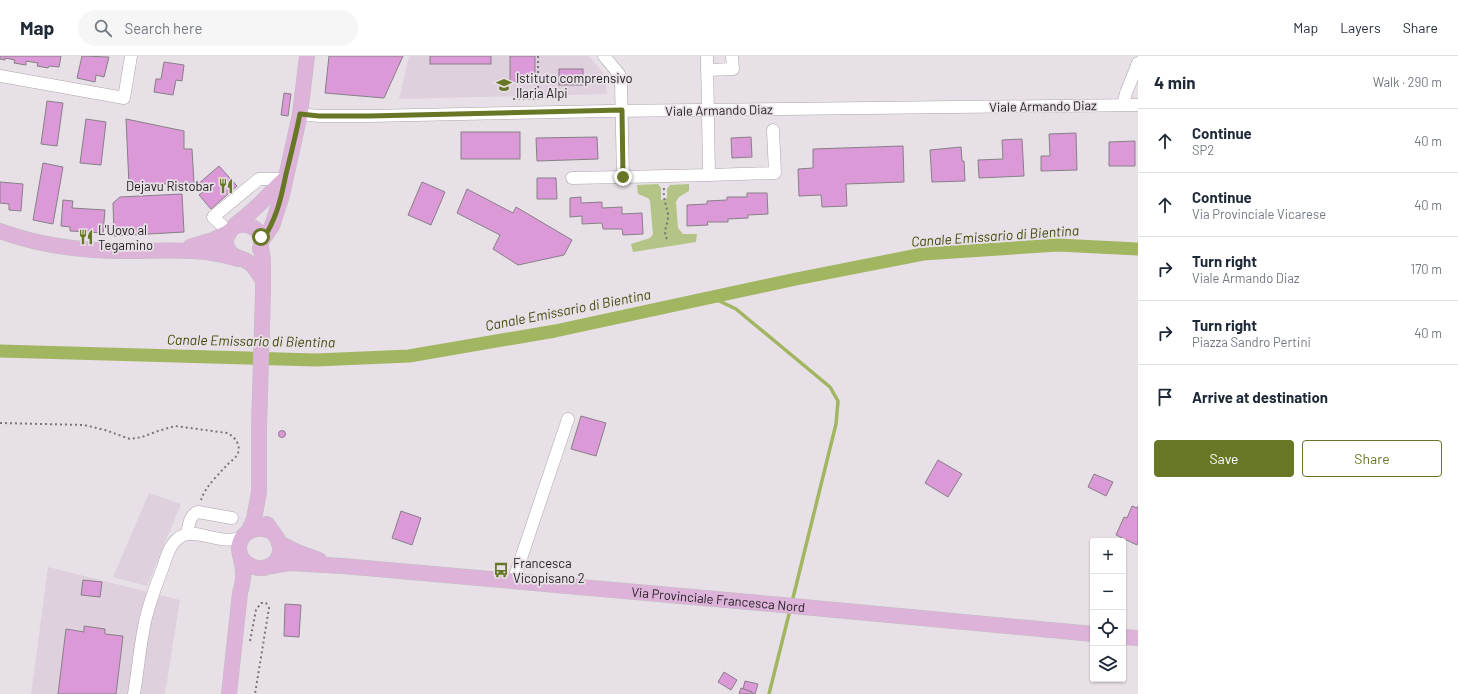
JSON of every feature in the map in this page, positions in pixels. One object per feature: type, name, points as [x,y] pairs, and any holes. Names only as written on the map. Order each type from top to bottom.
[{"type":"main road","points":[[285,179],[227,236],[226,245],[230,253],[241,259],[254,256],[269,232],[275,217],[282,195],[300,114],[307,56]]},
{"type":"main road","points":[[182,249],[213,240],[240,225],[250,226],[258,232],[263,260],[259,492],[254,518],[240,543],[243,578],[229,694]]},
{"type":"main road","points":[[0,231],[32,241],[73,248],[127,251],[182,249],[219,253],[248,261],[255,268],[263,287]]},
{"type":"main road","points":[[240,603],[248,585],[279,556],[276,538],[264,515],[259,492]]},
{"type":"main road","points":[[246,534],[256,528],[262,528],[276,538],[312,558],[343,566]]},
{"type":"main road","points":[[241,556],[248,566],[253,568],[290,563],[343,566]]},
{"type":"main road","name":"Via Provinciale Francesca Nord","points":[[343,566],[1090,634]]},
{"type":"main road","points":[[1126,637],[1138,638]]},
{"type":"street","points":[[0,76],[124,98],[131,56]]},
{"type":"street","points":[[604,56],[619,74],[621,84],[623,177]]},
{"type":"street","points":[[707,56],[709,175]]},
{"type":"street","points":[[707,70],[733,69],[732,56]]},
{"type":"street","points":[[1123,105],[1126,93],[1138,63]]},
{"type":"street","name":"Viale Armando Diaz","points":[[300,114],[319,116],[369,116],[622,110],[1138,105]]},
{"type":"street","points":[[572,178],[775,173],[773,130]]},
{"type":"street","points":[[232,230],[213,218],[260,179],[285,179]]},
{"type":"street","points":[[513,582],[568,419]]},
{"type":"street","points":[[187,534],[192,514],[198,512],[232,518]]},
{"type":"street","points":[[134,694],[141,641],[148,607],[171,547],[178,539],[187,534],[194,534],[226,544],[241,556]]},
{"type":"street","points":[[210,538],[231,539],[246,534]]},
{"type":"path","points":[[538,56],[538,99]]},
{"type":"path","points":[[665,176],[664,199],[668,214],[664,235],[667,239]]},
{"type":"path","points":[[0,423],[84,426],[105,430],[130,439],[142,437],[175,426],[229,434],[236,441],[238,452],[237,455],[221,471],[202,496],[198,512]]},
{"type":"path","points":[[249,644],[256,610],[261,603],[266,603],[270,608],[255,694]]},
{"type":"shaded area","name":"Istituto comprensivo Ilaria Alpi","points":[[409,56],[589,56],[605,75],[607,94],[399,99]]},
{"type":"shaded area","points":[[149,493],[181,504],[147,586],[113,577]]},
{"type":"shaded area","points":[[48,567],[180,600],[165,694],[31,694]]},
{"type":"green space","points":[[658,184],[661,188],[661,200],[667,198],[667,189],[670,185],[689,184],[689,191],[679,197],[676,202],[678,228],[683,234],[697,234],[696,242],[633,252],[631,244],[650,238],[653,234],[650,201],[648,198],[638,194],[637,185]]},
{"type":"building","points":[[0,56],[61,56],[59,67],[49,66],[48,68],[37,66],[38,63],[26,61],[26,65],[14,63],[15,60],[5,58],[5,60],[0,59]]},
{"type":"building","points":[[82,56],[109,57],[104,77],[96,75],[95,82],[77,78]]},
{"type":"building","points":[[329,56],[403,56],[384,98],[325,93]]},
{"type":"building","name":"Istituto comprensivo Ilaria Alpi","points":[[430,56],[491,56],[491,64],[430,64]]},
{"type":"building","name":"Istituto comprensivo Ilaria Alpi","points":[[510,56],[535,56],[535,82],[510,82]]},
{"type":"building","points":[[164,62],[184,65],[182,81],[176,80],[173,95],[154,92],[156,79],[161,79]]},
{"type":"building","points":[[559,69],[583,69],[583,85],[559,85]]},
{"type":"building","points":[[284,93],[291,94],[288,116],[281,115]]},
{"type":"building","points":[[47,101],[63,103],[57,146],[41,144]]},
{"type":"building","points":[[86,119],[106,122],[101,165],[80,163]]},
{"type":"building","points":[[126,119],[184,131],[184,149],[192,149],[194,183],[129,185]]},
{"type":"building","points":[[461,132],[520,132],[520,159],[461,159]]},
{"type":"building","points":[[1076,133],[1077,170],[1041,171],[1041,156],[1050,156],[1049,134]]},
{"type":"building","points":[[597,137],[598,159],[537,161],[536,138]]},
{"type":"building","points":[[751,137],[752,157],[732,158],[731,138]]},
{"type":"building","points":[[1022,139],[1024,176],[979,178],[978,160],[1003,159],[1002,140]]},
{"type":"building","points":[[1135,141],[1135,166],[1109,166],[1109,142]]},
{"type":"building","points":[[903,146],[904,182],[846,184],[847,206],[822,207],[821,195],[799,196],[798,169],[813,168],[813,149]]},
{"type":"building","points":[[961,147],[962,161],[964,161],[965,181],[932,182],[930,150]]},
{"type":"building","points":[[43,163],[63,167],[53,224],[33,220]]},
{"type":"building","points":[[219,166],[237,186],[211,209],[199,195],[203,192],[197,185]]},
{"type":"building","points":[[537,178],[556,178],[557,199],[537,199]]},
{"type":"building","points":[[0,182],[23,184],[21,211],[9,210],[9,204],[0,203]]},
{"type":"building","points":[[422,182],[445,192],[431,225],[408,215]]},
{"type":"building","points":[[467,189],[513,213],[516,207],[572,240],[564,255],[518,265],[493,249],[500,235],[457,213]]},
{"type":"building","points":[[747,193],[767,193],[768,214],[748,215],[748,218],[728,219],[728,222],[707,222],[708,225],[687,226],[687,205],[707,204],[707,201],[727,200],[727,197],[747,197]]},
{"type":"building","points":[[182,194],[184,232],[114,236],[113,203],[120,197]]},
{"type":"building","points":[[581,197],[581,203],[602,202],[602,208],[622,207],[622,214],[642,213],[643,234],[623,235],[622,229],[603,229],[602,223],[582,224],[582,216],[570,217],[570,198]]},
{"type":"building","points":[[63,200],[73,201],[72,208],[105,210],[103,233],[70,231],[70,227],[61,226]]},
{"type":"building","points":[[581,416],[606,423],[596,456],[571,449]]},
{"type":"building","points":[[282,431],[285,434],[282,437],[279,434]]},
{"type":"building","points":[[938,460],[962,474],[948,497],[925,483]]},
{"type":"building","points":[[1094,474],[1113,482],[1106,496],[1088,487]]},
{"type":"building","points":[[1132,506],[1137,508],[1138,506],[1137,545],[1126,540],[1126,538],[1116,535],[1124,517],[1127,518]]},
{"type":"building","points":[[401,511],[421,518],[412,545],[392,538]]},
{"type":"building","points":[[83,580],[102,582],[100,597],[81,595]]},
{"type":"building","points":[[285,604],[301,605],[299,637],[284,636]]},
{"type":"building","points":[[84,626],[105,629],[105,634],[123,636],[116,694],[58,694],[66,629],[84,632]]},
{"type":"building","points":[[724,672],[737,680],[731,690],[718,682]]},
{"type":"building","points":[[745,681],[758,684],[755,694],[743,689]]},
{"type":"building","points":[[741,688],[752,692],[752,694],[739,694]]},
{"type":"waterway","name":"Canale Emissario di Bientina","points":[[0,351],[316,360],[409,356],[555,331],[796,279],[923,254],[1058,245],[1138,249]]},
{"type":"waterway","points":[[711,297],[736,309],[830,387],[838,401],[836,424],[792,602]]},
{"type":"waterway","points":[[769,694],[790,610]]},
{"type":"place","name":"Istituto comprensivo Ilaria Alpi","points":[[504,85]]},
{"type":"place","name":"Dejavu Ristobar","points":[[226,186]]},
{"type":"place","name":"L'Uovo al Tegamino","points":[[86,237]]},
{"type":"place","name":"Francesca Vicopisano 2","points":[[501,570]]},
{"type":"route","points":[[261,237],[261,242],[269,232],[282,195],[300,114],[319,116],[369,116],[622,110],[623,177]]}]
